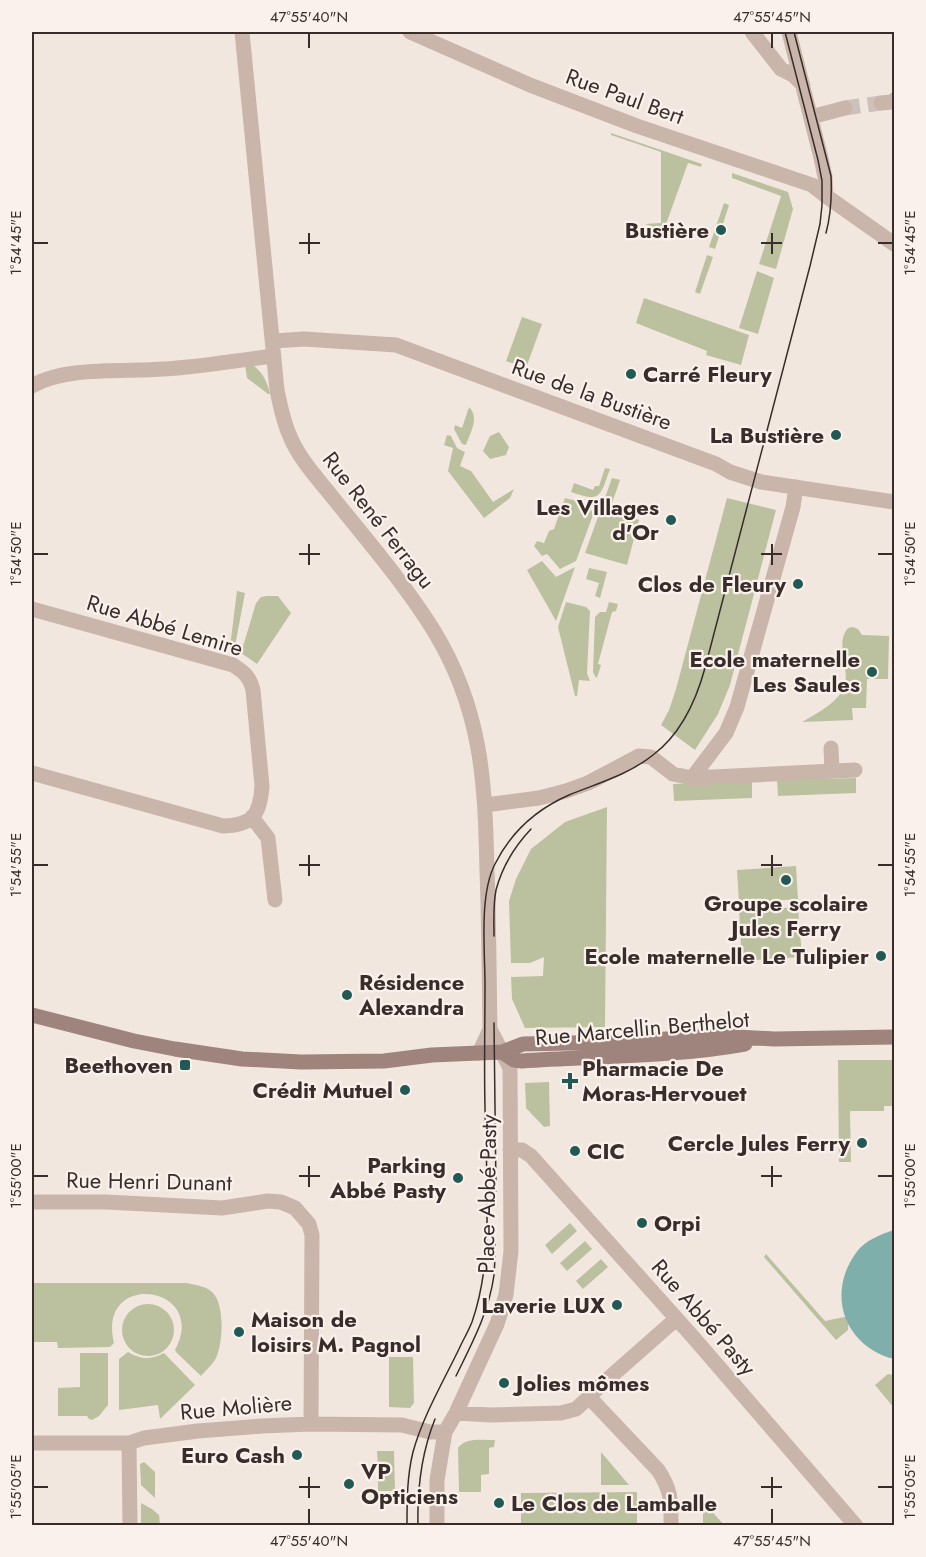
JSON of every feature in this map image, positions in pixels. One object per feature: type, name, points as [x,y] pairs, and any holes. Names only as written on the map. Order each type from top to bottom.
[{"type":"main road","points":[[32,1015],[134,1041],[249,1059],[352,1063],[479,1053],[509,1060]]},
{"type":"main road","name":"Rue Marcellin Berthelot","points":[[509,1060],[523,1044],[616,1042],[718,1036],[774,1039],[894,1037]]},
{"type":"main road","name":"Rue Marcellin Berthelot","points":[[509,1060],[657,1054],[722,1048],[774,1039]]},
{"type":"street","name":"Rue René Ferragu","points":[[242,32],[277,390],[289,434],[297,450],[315,475],[400,581],[434,631],[455,672],[477,737],[485,805],[489,1029],[479,1053]]},
{"type":"street","name":"Rue Paul Bert","points":[[410,32],[530,85],[626,122],[812,185],[894,244]]},
{"type":"street","points":[[752,32],[781,69],[793,75],[803,85]]},
{"type":"street","points":[[789,32],[825,177],[826,196]]},
{"type":"street","points":[[811,117],[845,108]]},
{"type":"street","name":"Rue de la Bustière","points":[[32,386],[42,380],[69,373],[165,369],[274,349],[304,339],[396,345],[761,482],[894,502]]},
{"type":"street","points":[[692,778],[726,733],[737,707],[793,507],[796,487]]},
{"type":"street","name":"Rue Abbé Lemire","points":[[32,609],[233,665],[248,677],[253,690],[262,786],[261,801],[252,817]]},
{"type":"street","points":[[831,748],[832,771]]},
{"type":"street","points":[[485,805],[539,798],[566,791],[588,783],[639,756],[651,757],[673,774],[692,778],[855,770]]},
{"type":"street","points":[[32,773],[223,826],[240,825],[252,817],[268,838],[275,900]]},
{"type":"street","name":"Rue René Ferragu","points":[[489,1029],[509,1060]]},
{"type":"street","name":"Place Abbé Pasty","points":[[445,1432],[497,1324],[507,1295],[512,1241],[509,1060]]},
{"type":"street","name":"Rue Abbé Pasty","points":[[510,1150],[522,1150],[531,1156],[856,1526]]},
{"type":"street","name":"Rue Henri Dunant","points":[[32,1202],[222,1208],[268,1201],[281,1202],[295,1208],[309,1224],[312,1235],[311,1424]]},
{"type":"street","points":[[456,1413],[489,1415],[561,1413],[576,1409],[676,1319]]},
{"type":"street","points":[[589,1398],[658,1470],[670,1493],[671,1526]]},
{"type":"street","name":"Rue Molière","points":[[32,1443],[129,1443],[144,1438],[198,1431],[311,1424],[402,1425],[430,1432],[445,1432]]},
{"type":"street","points":[[436,1526],[437,1480],[445,1432]]},
{"type":"street","points":[[129,1443],[130,1526]]},
{"type":"green space","points":[[611,133],[702,164],[701,167],[688,163],[665,227],[681,234],[679,237],[645,224],[661,223],[661,152],[611,135]]},
{"type":"green space","points":[[732,173],[788,192],[793,209],[776,269],[759,264],[781,196],[732,178]]},
{"type":"green space","points":[[724,203],[729,205],[715,249],[709,247]]},
{"type":"green space","points":[[707,255],[713,257],[700,294],[695,292]]},
{"type":"green space","points":[[757,271],[774,278],[758,334],[739,328]]},
{"type":"green space","points":[[644,298],[749,335],[741,365],[706,355],[707,351],[636,323]]},
{"type":"green space","points":[[522,317],[542,324],[526,368],[506,361]]},
{"type":"green space","points":[[251,364],[264,377],[270,394],[247,378],[245,365]]},
{"type":"green space","points":[[469,407],[474,421],[466,445],[462,444],[454,429],[455,425],[462,428]]},
{"type":"green space","points":[[499,432],[509,447],[506,455],[490,459],[483,451],[490,436]]},
{"type":"green space","points":[[447,435],[451,436],[457,448],[465,452],[460,466],[471,471],[493,502],[514,489],[510,498],[484,518],[448,471],[453,448],[444,445]]},
{"type":"green space","points":[[605,468],[610,469],[598,495],[589,497],[571,492],[574,483],[593,490],[595,486],[599,486]]},
{"type":"green space","points":[[612,478],[620,480],[610,509],[639,520],[627,565],[585,553]]},
{"type":"green space","points":[[565,498],[586,505],[593,515],[576,561],[560,569],[547,554],[542,556],[534,546],[537,541],[544,543],[549,531],[554,529]]},
{"type":"green space","points":[[727,498],[776,510],[730,685],[718,714],[695,750],[661,725],[676,689]]},
{"type":"green space","points":[[542,561],[556,577],[575,567],[556,621],[527,570]]},
{"type":"green space","points":[[589,568],[607,572],[600,598],[595,596],[599,583],[586,579]]},
{"type":"green space","points":[[237,591],[245,593],[235,646],[230,647]]},
{"type":"green space","points":[[278,596],[291,613],[257,664],[241,653],[256,603],[261,597]]},
{"type":"green space","points":[[566,602],[586,607],[590,611],[587,673],[590,681],[579,680],[577,696],[575,696],[558,627]]},
{"type":"green space","points":[[609,602],[618,604],[616,611],[612,612],[598,664],[601,665],[597,678],[593,672],[595,617],[600,612],[606,612]]},
{"type":"green space","points":[[848,628],[858,629],[862,635],[889,636],[888,679],[867,679],[866,708],[852,708],[853,720],[802,722],[827,706],[843,690],[846,677],[842,648],[844,634]]},
{"type":"green space","points":[[856,778],[856,793],[778,796],[777,780]]},
{"type":"green space","points":[[752,781],[752,798],[674,801],[673,784]]},
{"type":"green space","points":[[607,807],[605,1027],[525,1028],[512,999],[511,977],[543,976],[544,957],[530,963],[511,963],[509,901],[516,879],[531,849],[565,822]]},
{"type":"green space","points":[[796,866],[798,899],[739,903],[737,870]]},
{"type":"green space","points":[[798,907],[802,957],[742,961],[739,911]]},
{"type":"green space","points":[[838,1060],[894,1060],[894,1106],[884,1106],[884,1111],[850,1111],[851,1162],[839,1162]]},
{"type":"green space","points":[[549,1082],[550,1126],[544,1127],[526,1108],[525,1083]]},
{"type":"green space","points":[[570,1223],[577,1231],[552,1254],[545,1245]]},
{"type":"green space","points":[[585,1241],[592,1249],[567,1271],[560,1263]]},
{"type":"green space","points":[[766,1254],[825,1321],[849,1316],[848,1330],[836,1340],[764,1257]]},
{"type":"green space","points":[[601,1259],[608,1267],[583,1289],[576,1281]]},
{"type":"green space","points":[[32,1283],[187,1283],[204,1287],[213,1293],[220,1307],[221,1334],[216,1358],[201,1376],[176,1352],[182,1328],[178,1311],[166,1300],[151,1294],[135,1296],[121,1304],[113,1319],[114,1343],[110,1347],[58,1348],[57,1342],[32,1342]]},
{"type":"green space","points":[[148,1304],[162,1308],[170,1316],[174,1330],[170,1344],[162,1352],[148,1356],[134,1352],[126,1344],[122,1330],[126,1316],[134,1308]]},
{"type":"green space","points":[[128,1352],[137,1357],[146,1358],[164,1353],[195,1385],[160,1419],[158,1405],[119,1410],[119,1359]]},
{"type":"green space","points":[[80,1353],[108,1353],[108,1405],[99,1416],[92,1420],[87,1416],[58,1416],[58,1388],[80,1387]]},
{"type":"green space","points":[[389,1357],[413,1357],[414,1403],[410,1408],[389,1407]]},
{"type":"green space","points":[[888,1374],[894,1375],[894,1408],[875,1385]]},
{"type":"green space","points":[[495,1440],[494,1447],[489,1448],[489,1474],[481,1475],[481,1492],[459,1492],[458,1448],[465,1442]]},
{"type":"green space","points":[[377,1451],[394,1451],[395,1491],[378,1491],[378,1478],[384,1478],[383,1470],[378,1470]]},
{"type":"green space","points":[[601,1452],[629,1485],[601,1485]]},
{"type":"green space","points":[[144,1462],[155,1472],[155,1498],[141,1485],[140,1464]]},
{"type":"green space","points":[[637,1492],[637,1525],[521,1525],[521,1493]]},
{"type":"green space","points":[[141,1503],[159,1515],[160,1525],[141,1525]]},
{"type":"green space","points":[[708,1507],[724,1525],[703,1525],[703,1514]]},
{"type":"water","points":[[894,1230],[894,1359],[868,1347],[850,1328],[842,1302],[842,1288],[845,1274],[858,1250],[873,1239]]},
{"type":"tunnel","points":[[845,108],[881,103]]},
{"type":"tram line","points":[[407,1526],[408,1479],[413,1452],[428,1412],[472,1322],[484,1269],[487,1232],[484,923],[490,877],[501,852],[526,823],[557,801],[643,762],[663,747],[686,716],[705,668],[810,266],[820,224],[822,181],[785,32]]},
{"type":"tram line","points":[[794,32],[831,176],[831,205],[826,233]]},
{"type":"tram line","points":[[494,936],[494,901],[499,881],[510,857],[531,829]]},
{"type":"tram line","points":[[494,1023],[496,1191]]},
{"type":"tram line","points":[[456,1376],[479,1327],[492,1289],[495,1242]]},
{"type":"tram line","points":[[418,1526],[421,1471],[426,1445],[435,1419]]},
{"type":"place","name":"Bustière","points":[[721,230]]},
{"type":"place","name":"Carré Fleury","points":[[631,374]]},
{"type":"place","name":"La Bustière","points":[[836,435]]},
{"type":"place","name":"Les Villages d'Or","points":[[671,520]]},
{"type":"place","name":"Clos de Fleury","points":[[798,584]]},
{"type":"place","name":"Ecole maternelle Les Saules","points":[[872,672]]},
{"type":"place","name":"Groupe scolaire Jules Ferry","points":[[786,880]]},
{"type":"place","name":"Ecole maternelle Le Tulipier","points":[[881,956]]},
{"type":"place","name":"Résidence Alexandra","points":[[347,995]]},
{"type":"place","name":"Beethoven","points":[[185,1065]]},
{"type":"place","name":"Pharmacie De Moras-Hervouet","points":[[570,1081]]},
{"type":"place","name":"Crédit Mutuel","points":[[405,1090]]},
{"type":"place","name":"Cercle Jules Ferry","points":[[862,1143]]},
{"type":"place","name":"CIC","points":[[575,1151]]},
{"type":"place","name":"Parking Abbé Pasty","points":[[458,1178]]},
{"type":"place","name":"Orpi","points":[[642,1223]]},
{"type":"place","name":"Laverie LUX","points":[[617,1305]]},
{"type":"place","name":"Maison de loisirs M. Pagnol","points":[[239,1332]]},
{"type":"place","name":"Jolies mômes","points":[[504,1383]]},
{"type":"place","name":"Euro Cash","points":[[297,1455]]},
{"type":"place","name":"VP Opticiens","points":[[349,1484]]},
{"type":"place","name":"Le Clos de Lamballe","points":[[499,1503]]}]
